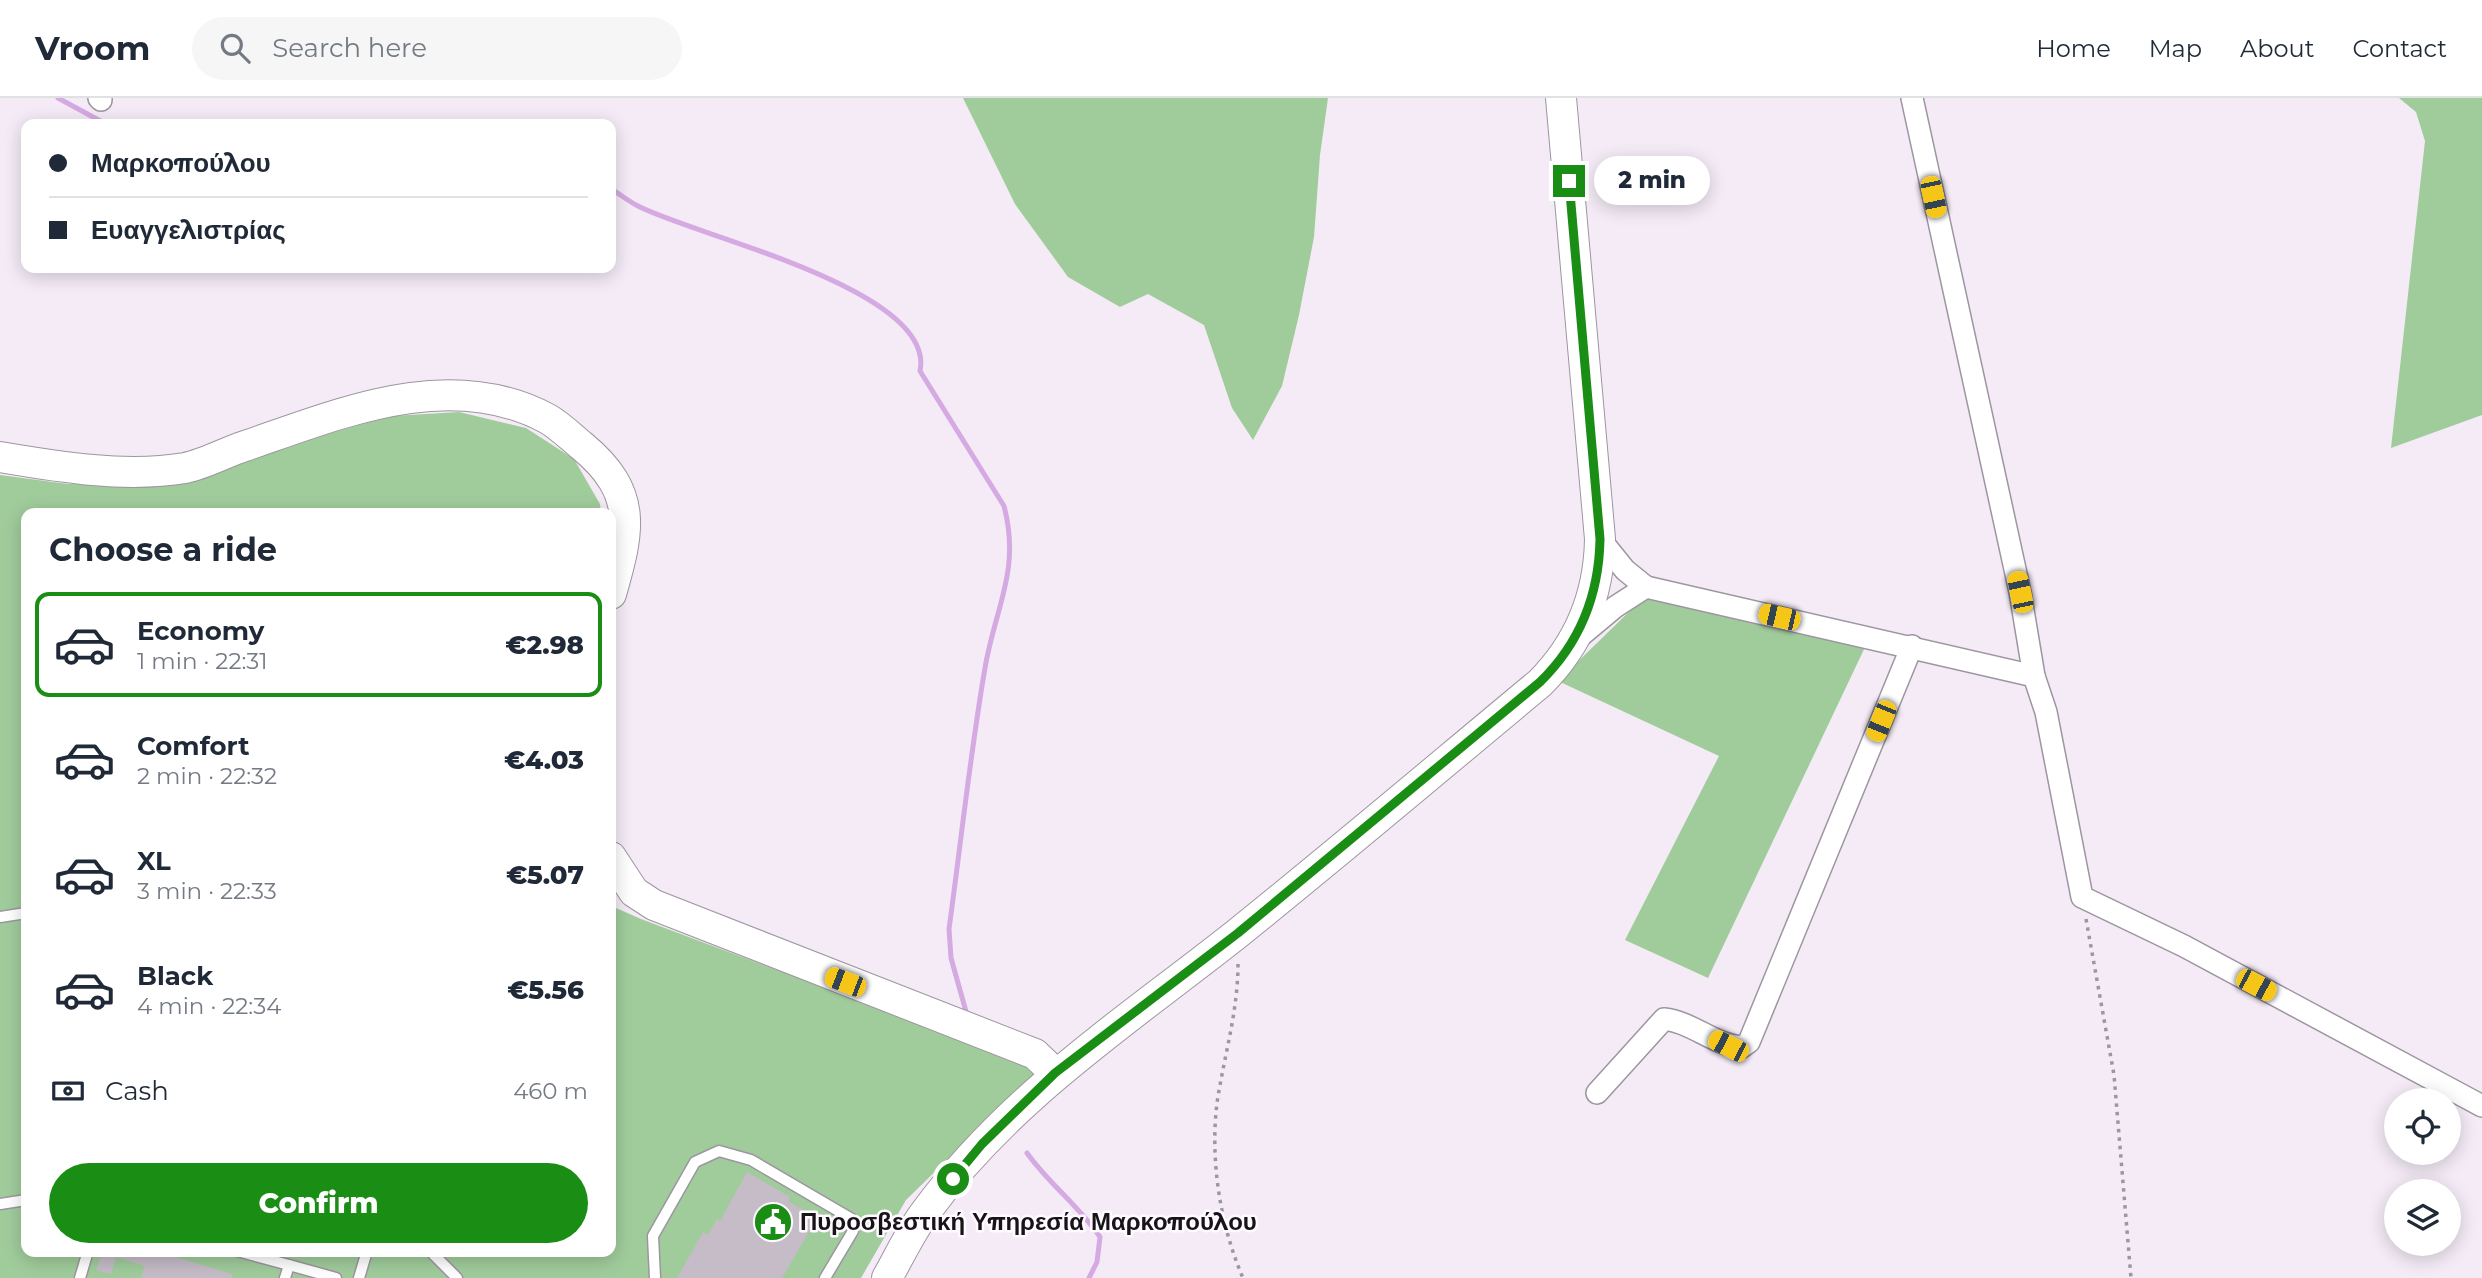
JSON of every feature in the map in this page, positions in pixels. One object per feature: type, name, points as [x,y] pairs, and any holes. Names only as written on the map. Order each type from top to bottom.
[{"type":"main road","points":[[887,1278],[923,1215],[982,1144],[1055,1073],[1238,933],[1540,682],[1559,663],[1574,641],[1594,595],[1600,566],[1600,539],[1561,98]]},
{"type":"main road","points":[[0,457],[120,471],[186,468],[388,400],[440,395],[495,402],[549,420],[590,453],[612,480],[624,502],[627,527],[616,573]]},
{"type":"main road","points":[[616,865],[634,892],[654,905],[1035,1054],[1055,1073]]},
{"type":"street","points":[[1912,98],[2020,592],[2035,676],[2046,712],[2082,897],[2184,946],[2482,1106]]},
{"type":"street","points":[[1600,539],[1625,570],[1646,587],[2035,676]]},
{"type":"street","points":[[1574,641],[1615,607],[1646,587]]},
{"type":"street","points":[[1597,1093],[1664,1019],[1678,1021],[1728,1046],[1742,1047],[1749,1042],[1912,646]]},
{"type":"lane","points":[[0,917],[21,914]]},
{"type":"lane","points":[[655,1278],[653,1236],[695,1162],[719,1152],[751,1160],[852,1219],[853,1231],[824,1278]]},
{"type":"lane","points":[[0,1204],[21,1201]]},
{"type":"lane","points":[[80,1278],[86,1257]]},
{"type":"lane","points":[[259,1257],[336,1278]]},
{"type":"lane","points":[[359,1278],[364,1257]]},
{"type":"lane","points":[[436,1257],[457,1278]]},
{"type":"lane","points":[[285,1278],[289,1265]]},
{"type":"path","points":[[2082,897],[2114,1075],[2131,1278]]},
{"type":"path","points":[[1238,933],[1238,997],[1217,1105],[1217,1181],[1230,1249],[1243,1278]]},
{"type":"green space","points":[[963,98],[1328,98],[1320,155],[1314,237],[1299,315],[1282,386],[1253,440],[1232,408],[1204,325],[1148,294],[1120,307],[1068,277],[1015,204]]},
{"type":"green space","points":[[2399,98],[2482,98],[2482,415],[2391,448],[2425,141],[2416,112]]},
{"type":"green space","points":[[459,412],[526,428],[574,459],[600,508],[21,508],[21,1257],[616,1257],[616,908],[1040,1069],[906,1200],[861,1278],[0,1278],[0,475],[68,484],[135,485],[393,416]]},
{"type":"green space","points":[[1655,596],[1867,643],[1708,978],[1625,940],[1719,756],[1558,681],[1638,603]]},
{"type":"building","name":"Πυροσβεστική Υπηρεσία Μαρκοπούλου","points":[[747,1172],[790,1197],[788,1201],[817,1218],[782,1278],[677,1278],[703,1232],[708,1235],[717,1219],[720,1221]]},
{"type":"building","points":[[100,1257],[116,1257],[111,1274],[96,1270]]},
{"type":"building","points":[[116,1257],[175,1257],[232,1274],[232,1278],[141,1278],[145,1266]]},
{"type":"waterway","points":[[58,98],[97,119]]},
{"type":"waterway","points":[[616,192],[638,206],[666,218],[806,269],[852,290],[891,315],[915,342],[920,371],[1004,506],[1010,550],[1008,570],[985,668],[949,929],[951,958],[967,1015]]},
{"type":"waterway","points":[[1027,1153],[1100,1237],[1097,1262],[1089,1278]]},
{"type":"place","name":"Πυροσβεστική Υπηρεσία Μαρκοπούλου","points":[[773,1222]]},
{"type":"route","points":[[953,1179],[982,1144],[1055,1073],[1238,933],[1367,826],[1540,682],[1559,663],[1574,641],[1594,595],[1600,566],[1600,539],[1569,181]]}]
